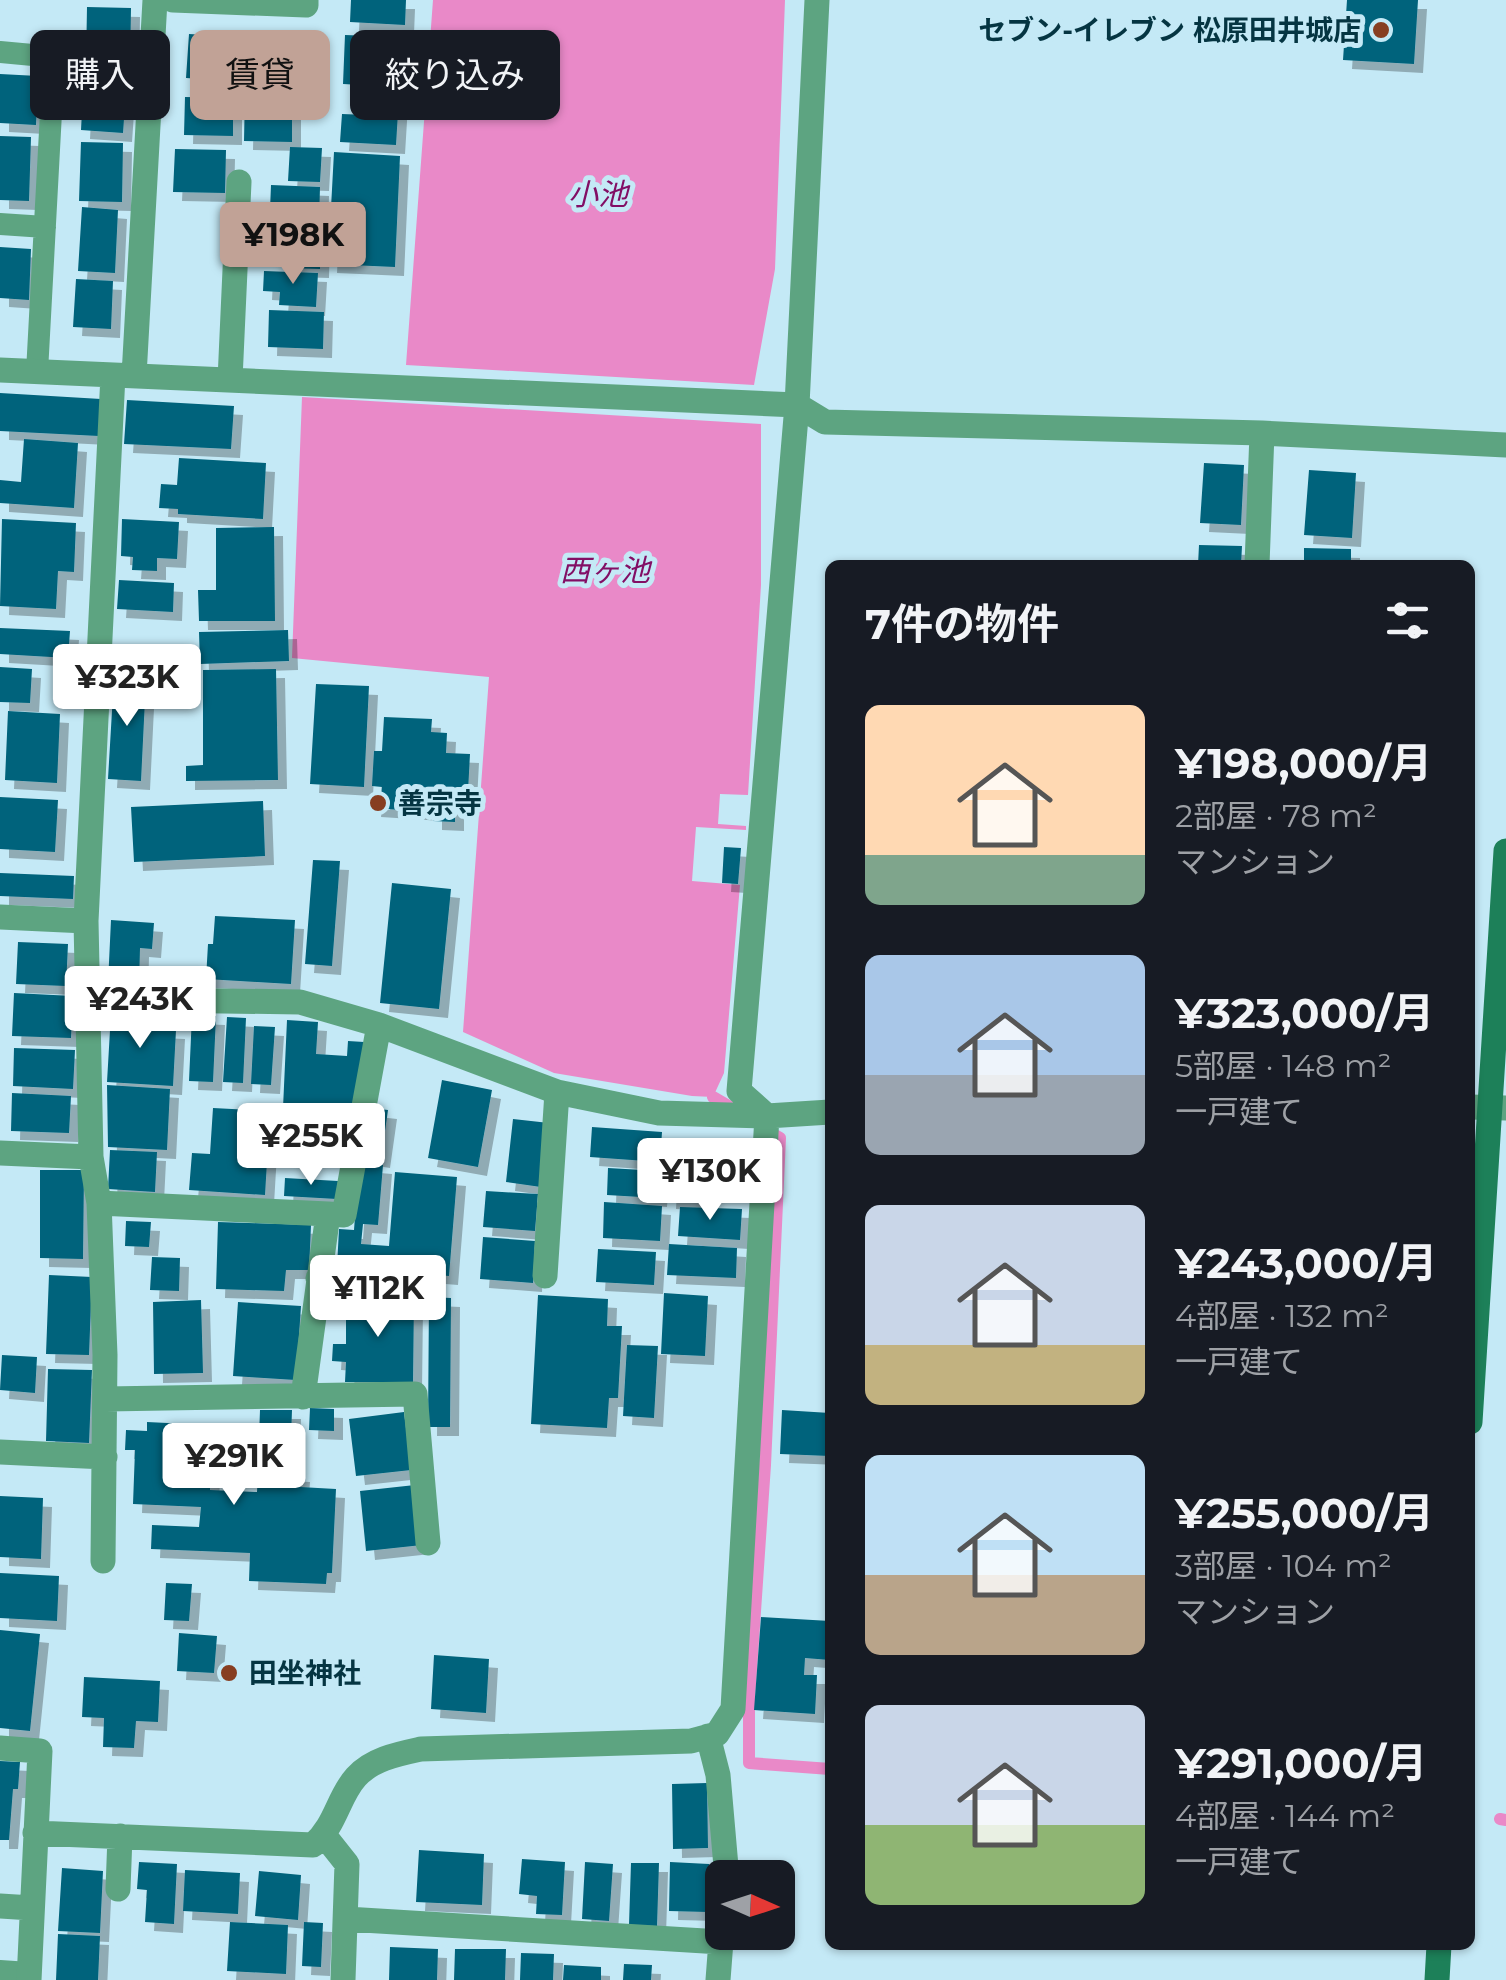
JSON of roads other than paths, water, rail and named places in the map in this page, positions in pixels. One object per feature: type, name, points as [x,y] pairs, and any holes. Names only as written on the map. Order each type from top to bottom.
[{"type":"main road","points":[[1475,1335],[1506,851]]},
{"type":"main road","points":[[1437,1980],[1439,1950]]},
{"type":"street","points":[[103,1561],[106,1399],[98,1203],[91,1157],[86,922],[123,376],[154,0]]},
{"type":"street","points":[[173,0],[306,5],[306,0]]},
{"type":"street","points":[[768,1116],[740,1091],[797,405],[816,0]]},
{"type":"street","points":[[230,380],[238,182]]},
{"type":"street","points":[[0,370],[797,405],[826,422],[1262,433],[1506,445]]},
{"type":"street","points":[[1257,560],[1262,433]]},
{"type":"street","points":[[0,917],[86,922]]},
{"type":"street","points":[[87,999],[300,1002],[379,1024],[557,1092],[659,1112],[768,1116],[825,1112]]},
{"type":"street","points":[[98,1203],[344,1215],[379,1024]]},
{"type":"street","points":[[545,1276],[557,1092]]},
{"type":"street","points":[[35,1833],[312,1845],[324,1836],[356,1777],[385,1757],[421,1749],[691,1741],[717,1734],[733,1709],[768,1116]]},
{"type":"street","points":[[0,1154],[91,1157]]},
{"type":"street","points":[[302,1397],[328,1214]]},
{"type":"street","points":[[318,1278],[404,1282]]},
{"type":"street","points":[[106,1399],[415,1394],[428,1543]]},
{"type":"street","points":[[0,1452],[105,1458]]},
{"type":"street","points":[[708,1736],[718,1775],[725,1860]]},
{"type":"street","points":[[0,1748],[40,1751],[29,1976]]},
{"type":"street","points":[[118,1889],[120,1836]]},
{"type":"street","points":[[324,1836],[347,1864],[343,1980]]},
{"type":"street","points":[[0,1906],[32,1908]]},
{"type":"street","points":[[346,1919],[705,1934]]},
{"type":"street","points":[[718,1980],[721,1950]]},
{"type":"lane","points":[[0,52],[54,57],[38,372]]},
{"type":"lane","points":[[0,224],[45,227]]},
{"type":"lane","points":[[0,1971],[29,1976]]},
{"type":"water","name":"小池","points":[[433,0],[785,0],[775,269],[754,385],[406,365],[424,120],[560,120],[560,30],[431,30]]},
{"type":"water","name":"西ヶ池","points":[[302,397],[761,424],[761,585],[748,795],[720,794],[718,824],[746,826],[746,830],[696,827],[692,881],[740,885],[724,1073],[713,1097],[554,1073],[463,1032],[489,677],[292,658]]},
{"type":"waterway","points":[[713,1097],[737,1111]]},
{"type":"waterway","points":[[766,1130],[780,1138],[765,1465],[749,1699],[749,1763],[825,1769]]},
{"type":"waterway","points":[[1500,1819],[1506,1820]]},
{"type":"place","name":"セブン-イレブン 松原田井城店","points":[[1381,30]]},
{"type":"place","name":"善宗寺","points":[[378,803]]},
{"type":"place","name":"田坐神社","points":[[229,1673]]}]
